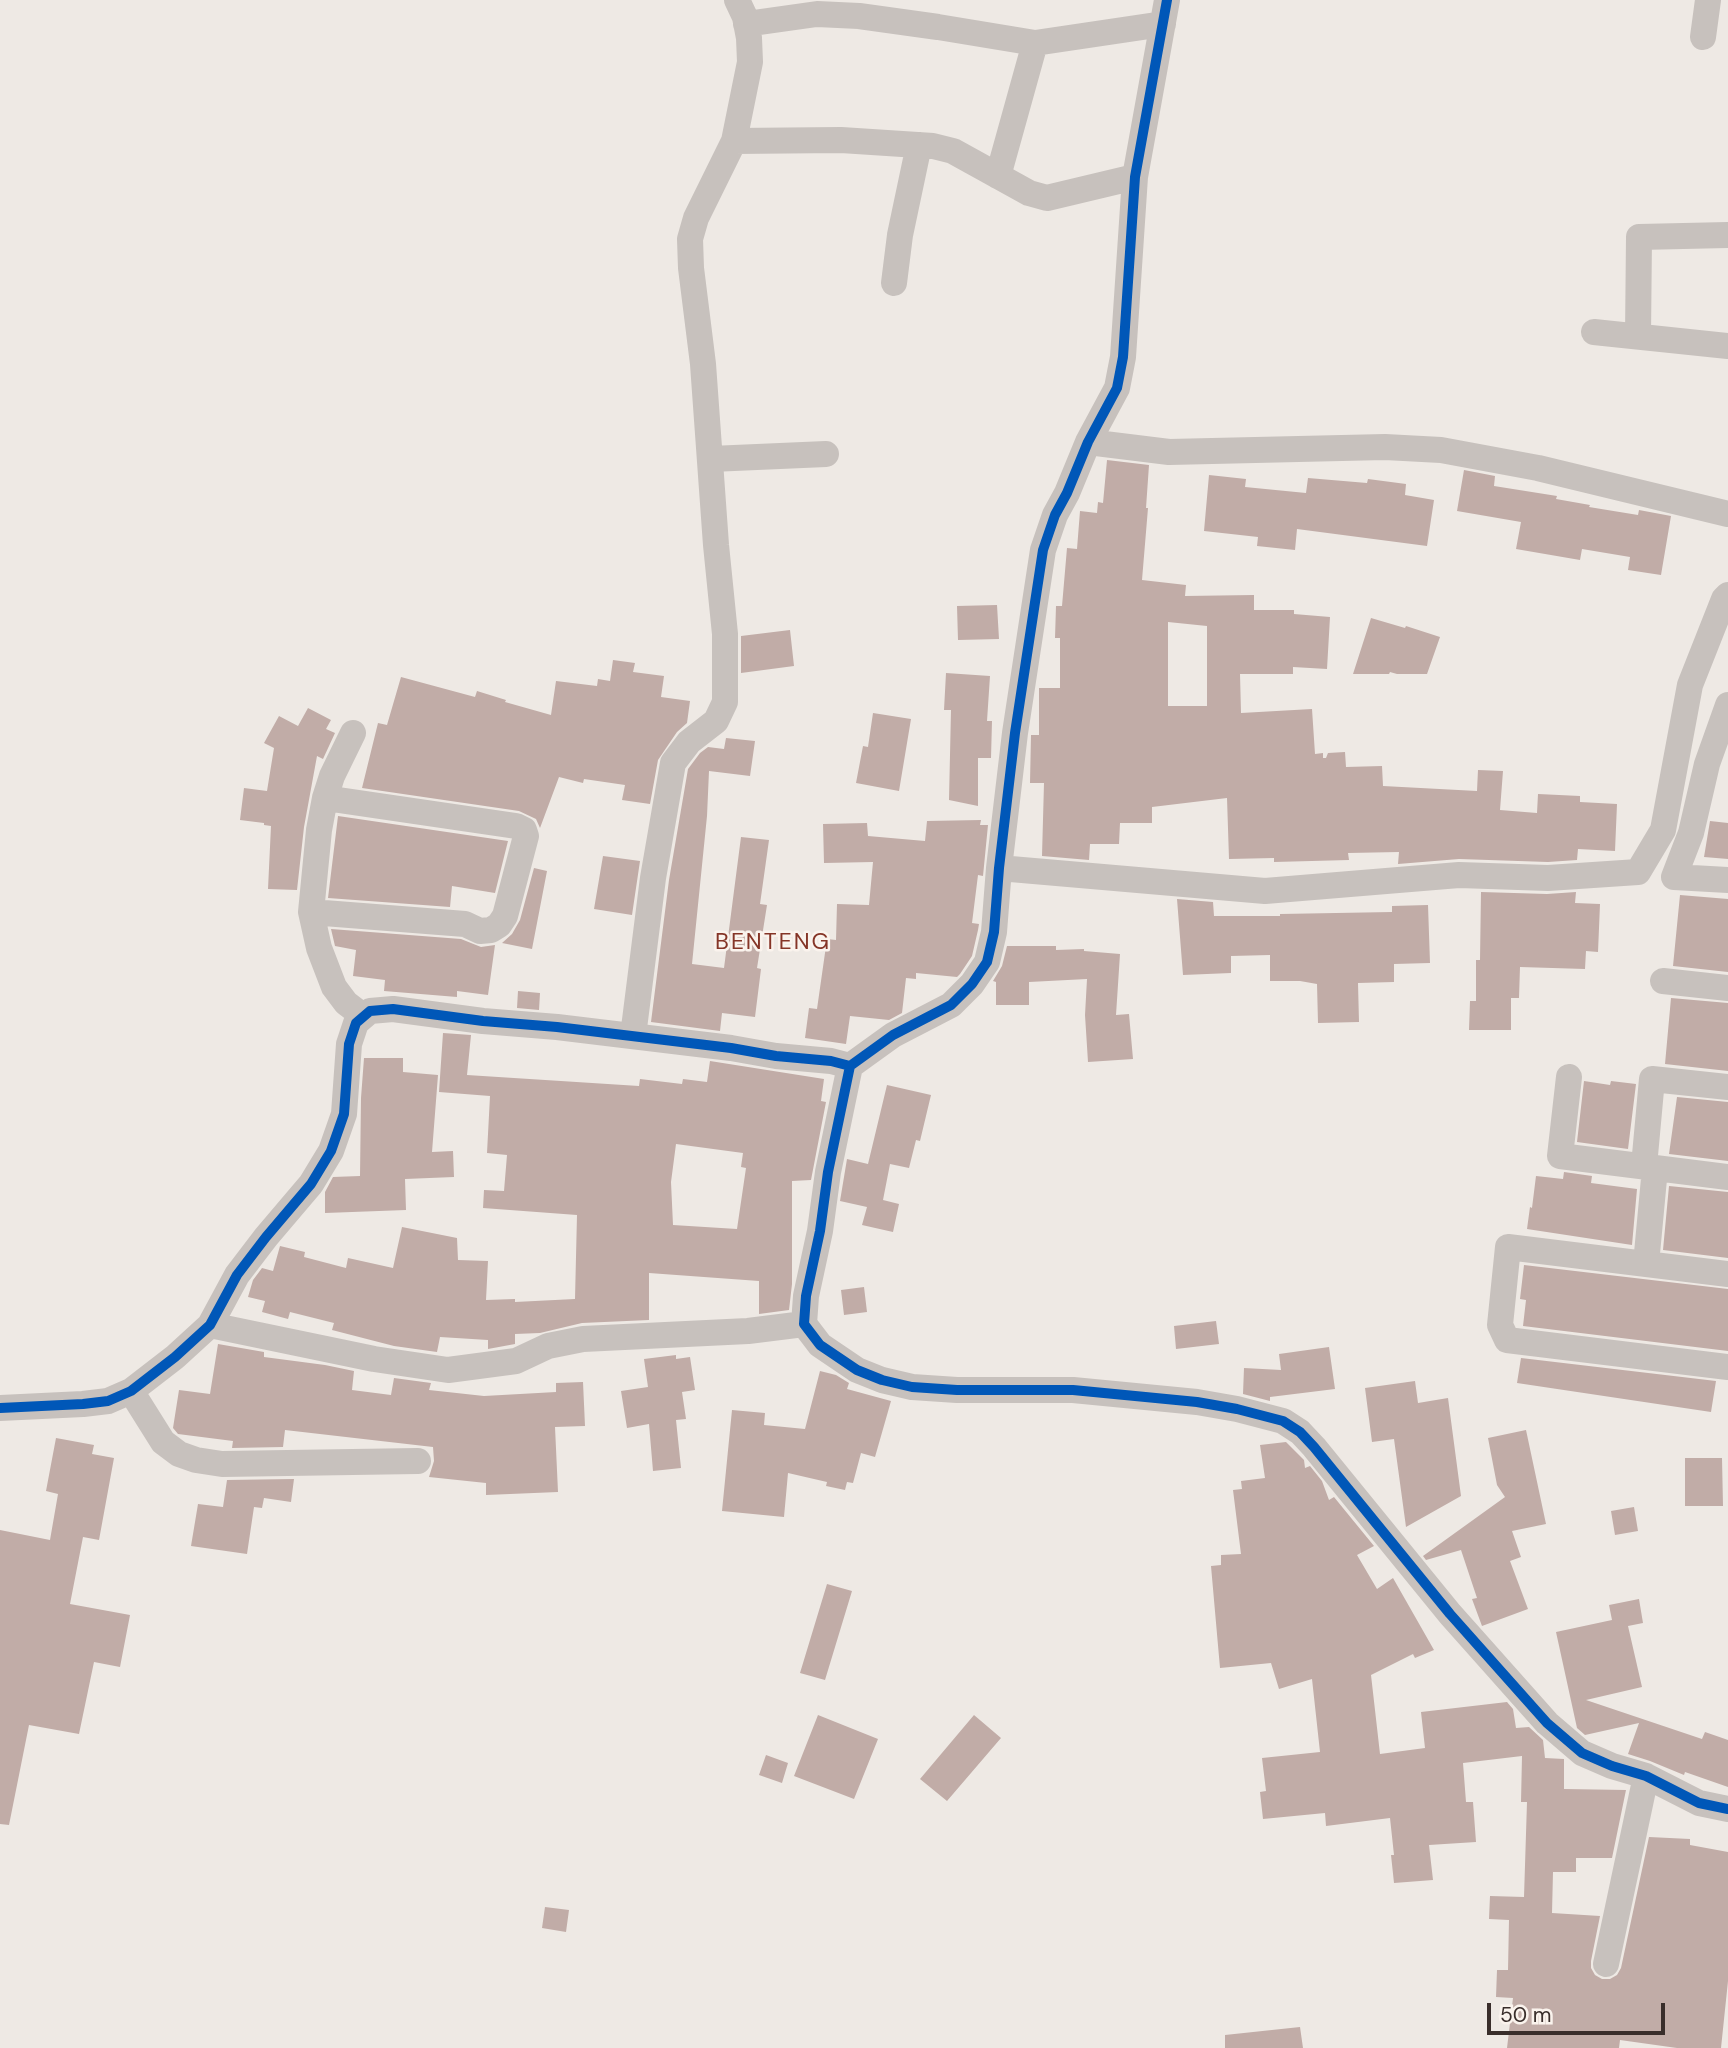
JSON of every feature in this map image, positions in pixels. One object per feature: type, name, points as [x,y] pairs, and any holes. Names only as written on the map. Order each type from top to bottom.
[{"type":"street","points":[[1703,37],[1708,0]]},
{"type":"street","points":[[633,1036],[653,878],[673,763],[689,742],[716,721],[725,702],[725,634],[690,240],[696,218],[734,141],[750,62],[749,38],[741,12],[859,16],[1035,43],[1165,12],[1135,177],[1123,356],[1117,388],[1088,442],[1055,515],[1043,550],[1015,733],[994,932],[987,962],[972,984],[951,1005],[894,1035],[850,1066],[828,1172],[820,1231],[806,1296],[804,1324],[820,1345],[857,1370],[882,1380],[912,1387],[957,1390],[1073,1390],[1197,1402],[1283,1421],[1300,1432],[1314,1447],[1450,1614],[1547,1723],[1582,1753],[1646,1776],[1699,1803],[1728,1809]]},
{"type":"street","points":[[998,176],[1035,43]]},
{"type":"street","points":[[734,141],[841,140],[919,145],[953,151],[1029,193],[1046,198],[1135,177]]},
{"type":"street","points":[[894,283],[900,235],[919,145]]},
{"type":"street","points":[[1638,336],[1639,237],[1728,235]]},
{"type":"street","points":[[1594,332],[1728,346]]},
{"type":"street","points":[[1088,442],[1170,452],[1385,447],[1441,450],[1538,468],[1728,514]]},
{"type":"street","points":[[711,459],[826,454]]},
{"type":"street","points":[[999,868],[1265,891],[1459,875],[1548,878],[1638,873],[1663,830],[1690,685],[1724,599],[1728,595]]},
{"type":"street","points":[[1728,705],[1718,765],[1674,877],[1728,880]]},
{"type":"street","points":[[353,733],[325,797],[318,830],[311,912],[319,948],[334,987],[346,1003],[363,1016]]},
{"type":"street","points":[[311,912],[466,924],[480,931],[491,930],[499,925],[505,916],[526,836],[524,830],[516,826],[325,797]]},
{"type":"street","points":[[1662,981],[1728,988]]},
{"type":"street","points":[[0,1408],[108,1401],[131,1391],[175,1357],[210,1325],[237,1275],[265,1237],[311,1184],[331,1151],[344,1114],[349,1044],[356,1023],[370,1011],[393,1009],[633,1036],[831,1061],[850,1066]]},
{"type":"street","points":[[1569,1077],[1560,1156],[1728,1177]]},
{"type":"street","points":[[1646,1264],[1652,1079],[1728,1087]]},
{"type":"street","points":[[1728,1274],[1508,1247],[1500,1325],[1507,1340],[1728,1367]]},
{"type":"street","points":[[210,1325],[374,1359],[448,1370],[516,1361],[548,1346],[583,1339],[748,1332],[804,1324]]},
{"type":"street","points":[[131,1391],[163,1442],[179,1454],[197,1460],[222,1464],[418,1461]]},
{"type":"street","points":[[1606,1964],[1646,1776]]},
{"type":"building","points":[[1107,460],[1149,465],[1142,580],[1186,585],[1185,596],[1254,595],[1254,610],[1294,610],[1294,614],[1330,617],[1327,669],[1293,667],[1293,674],[1240,674],[1241,713],[1312,709],[1315,754],[1323,753],[1323,758],[1326,758],[1328,753],[1345,752],[1346,767],[1382,766],[1383,786],[1477,791],[1478,770],[1503,771],[1500,810],[1537,813],[1538,794],[1580,796],[1580,802],[1617,804],[1615,851],[1578,849],[1577,860],[1548,862],[1459,859],[1398,864],[1399,852],[1348,853],[1349,860],[1274,862],[1274,858],[1229,859],[1227,798],[1152,807],[1152,823],[1120,823],[1119,844],[1090,844],[1089,860],[1042,856],[1044,783],[1030,783],[1031,735],[1039,735],[1039,688],[1060,688],[1060,638],[1055,638],[1056,606],[1062,606],[1067,548],[1077,549],[1080,511],[1097,513],[1098,502],[1103,503]],"holes":[[[1168,622],[1207,626],[1207,706],[1168,706]]]},
{"type":"building","points":[[1464,470],[1495,476],[1494,486],[1557,496],[1556,499],[1590,505],[1589,507],[1638,515],[1639,510],[1671,516],[1661,575],[1628,570],[1630,557],[1582,549],[1580,560],[1516,549],[1521,522],[1457,511]]},
{"type":"building","points":[[1209,475],[1246,479],[1245,487],[1306,493],[1308,478],[1367,483],[1368,479],[1406,484],[1405,495],[1434,500],[1427,546],[1297,529],[1295,550],[1257,546],[1258,537],[1204,531]]},
{"type":"building","points":[[997,605],[999,639],[958,640],[957,606]]},
{"type":"building","points":[[1371,618],[1440,637],[1427,674],[1353,674]]},
{"type":"building","points":[[790,630],[794,666],[741,673],[741,636]]},
{"type":"building","points":[[613,660],[635,663],[633,672],[664,676],[661,697],[690,701],[687,723],[677,732],[658,760],[650,804],[622,800],[625,785],[584,779],[583,783],[559,777],[540,828],[536,819],[519,811],[362,788],[378,723],[387,725],[401,677],[475,697],[477,691],[551,715],[556,681],[597,686],[598,679],[610,681]]},
{"type":"building","points":[[946,673],[990,676],[987,721],[992,721],[991,758],[978,758],[978,806],[949,800],[951,710],[944,710]]},
{"type":"building","points":[[308,708],[331,720],[326,729],[335,733],[323,759],[317,756],[304,827],[297,890],[268,889],[271,826],[240,820],[244,788],[267,791],[274,748],[264,743],[279,716],[298,726]]},
{"type":"building","points":[[873,713],[911,719],[899,791],[856,783],[863,746],[868,747]]},
{"type":"building","points":[[726,738],[755,741],[750,776],[709,771],[692,964],[724,968],[741,837],[769,840],[760,904],[767,905],[757,968],[761,969],[755,1017],[722,1013],[720,1031],[651,1022],[669,880],[688,769],[708,747],[724,749]]},
{"type":"building","points":[[338,816],[508,841],[495,893],[452,886],[450,907],[328,898]]},
{"type":"building","points":[[981,820],[980,825],[988,825],[983,876],[978,875],[972,923],[979,924],[972,956],[960,974],[957,977],[916,973],[916,979],[906,978],[902,1013],[889,1020],[850,1016],[846,1044],[805,1038],[809,1008],[817,1009],[827,939],[836,940],[837,904],[869,905],[873,862],[824,863],[823,824],[867,823],[868,836],[925,841],[927,821]]},
{"type":"building","points":[[1710,821],[1728,823],[1728,859],[1704,857]]},
{"type":"building","points":[[603,856],[640,861],[632,915],[594,909]]},
{"type":"building","points":[[534,868],[547,871],[532,949],[502,943],[512,934],[520,920]]},
{"type":"building","points":[[1481,892],[1576,892],[1575,903],[1600,904],[1598,952],[1586,951],[1585,969],[1520,967],[1519,998],[1511,998],[1511,1030],[1469,1030],[1470,1001],[1476,1001],[1476,960],[1480,960]]},
{"type":"building","points":[[1680,895],[1728,899],[1728,972],[1673,966]]},
{"type":"building","points":[[1177,899],[1213,902],[1214,916],[1392,912],[1392,906],[1428,905],[1430,963],[1394,964],[1394,982],[1358,983],[1359,1022],[1318,1023],[1317,984],[1270,981],[1270,955],[1231,956],[1231,973],[1183,975]]},
{"type":"building","points":[[331,929],[461,939],[481,947],[495,945],[488,995],[457,991],[457,997],[384,991],[385,980],[353,976],[356,950],[335,946]]},
{"type":"building","points":[[1007,946],[1056,946],[1056,950],[1084,949],[1120,954],[1116,1015],[1129,1014],[1133,1059],[1088,1062],[1085,1015],[1087,979],[1029,982],[1029,1005],[996,1005],[996,982],[993,981],[1002,966]]},
{"type":"building","points":[[518,991],[540,993],[539,1010],[517,1008]]},
{"type":"building","points":[[1671,998],[1728,1003],[1728,1071],[1665,1064]]},
{"type":"building","points":[[443,1033],[471,1035],[467,1075],[639,1086],[640,1079],[682,1084],[683,1079],[707,1082],[710,1061],[824,1079],[821,1101],[826,1102],[811,1180],[792,1181],[792,1284],[789,1310],[759,1314],[759,1281],[649,1273],[649,1320],[582,1323],[540,1333],[515,1334],[515,1344],[488,1349],[488,1340],[440,1337],[437,1352],[394,1346],[332,1330],[334,1323],[290,1312],[288,1319],[262,1312],[265,1301],[248,1297],[253,1280],[262,1268],[273,1271],[280,1246],[305,1252],[304,1257],[346,1268],[348,1258],[393,1268],[402,1227],[457,1238],[458,1260],[488,1261],[486,1300],[515,1299],[515,1302],[575,1299],[577,1215],[483,1208],[484,1190],[504,1191],[507,1155],[487,1153],[490,1096],[439,1092]],"holes":[[[676,1144],[743,1153],[741,1167],[746,1168],[737,1229],[673,1225],[671,1182]]]},
{"type":"building","points":[[364,1058],[403,1058],[403,1072],[438,1075],[432,1152],[453,1151],[454,1177],[405,1179],[406,1210],[325,1213],[325,1192],[333,1177],[360,1176]]},
{"type":"building","points":[[1584,1081],[1610,1085],[1611,1081],[1636,1084],[1628,1149],[1577,1142]]},
{"type":"building","points":[[887,1085],[931,1095],[920,1141],[916,1140],[909,1168],[890,1164],[883,1200],[899,1204],[893,1232],[862,1225],[867,1207],[840,1201],[847,1159],[868,1164]]},
{"type":"building","points":[[1677,1097],[1728,1102],[1728,1161],[1669,1154]]},
{"type":"building","points":[[1564,1172],[1592,1176],[1591,1183],[1637,1189],[1632,1245],[1527,1229],[1536,1176],[1563,1179]]},
{"type":"building","points":[[1669,1186],[1728,1192],[1728,1258],[1663,1250]]},
{"type":"building","points":[[1524,1265],[1728,1289],[1728,1351],[1523,1326],[1526,1300],[1520,1299]]},
{"type":"building","points":[[864,1287],[867,1312],[844,1315],[841,1290]]},
{"type":"building","points":[[1216,1321],[1219,1344],[1176,1349],[1174,1326]]},
{"type":"building","points":[[218,1344],[264,1352],[264,1357],[354,1371],[352,1390],[391,1395],[394,1378],[431,1383],[429,1390],[484,1396],[556,1392],[556,1383],[583,1382],[585,1426],[555,1427],[558,1492],[486,1495],[486,1483],[429,1477],[434,1461],[433,1447],[285,1430],[283,1447],[232,1448],[233,1441],[178,1434],[173,1428],[179,1390],[210,1394]]},
{"type":"building","points":[[1329,1347],[1335,1389],[1270,1397],[1270,1401],[1243,1394],[1244,1368],[1281,1370],[1279,1354]]},
{"type":"building","points":[[676,1355],[676,1359],[690,1357],[695,1390],[682,1392],[686,1419],[676,1420],[681,1468],[653,1471],[649,1424],[627,1428],[621,1391],[648,1387],[644,1359]]},
{"type":"building","points":[[1521,1358],[1716,1381],[1711,1412],[1517,1383]]},
{"type":"building","points":[[820,1371],[836,1375],[849,1383],[847,1389],[891,1401],[875,1457],[861,1453],[853,1483],[847,1482],[845,1490],[826,1486],[827,1482],[788,1473],[784,1517],[722,1511],[732,1410],[765,1413],[764,1425],[805,1429]]},
{"type":"building","points":[[1415,1381],[1418,1403],[1448,1398],[1461,1496],[1406,1527],[1394,1439],[1372,1442],[1365,1388]]},
{"type":"building","points":[[1526,1430],[1546,1524],[1512,1531],[1521,1557],[1510,1561],[1528,1609],[1482,1626],[1472,1599],[1477,1598],[1461,1550],[1426,1560],[1423,1556],[1505,1497],[1497,1485],[1488,1438]]},
{"type":"building","points":[[56,1438],[94,1445],[92,1454],[114,1458],[99,1540],[83,1537],[70,1604],[130,1615],[120,1667],[94,1662],[79,1734],[29,1725],[9,1825],[0,1824],[0,1530],[50,1540],[58,1494],[46,1491]]},
{"type":"building","points":[[1286,1442],[1304,1460],[1305,1468],[1310,1466],[1322,1481],[1329,1500],[1334,1497],[1374,1546],[1357,1555],[1377,1589],[1393,1578],[1434,1650],[1415,1658],[1413,1654],[1371,1675],[1380,1754],[1425,1748],[1421,1712],[1507,1702],[1513,1709],[1516,1728],[1529,1727],[1543,1740],[1545,1758],[1564,1759],[1564,1789],[1626,1790],[1612,1858],[1576,1858],[1576,1872],[1553,1872],[1552,1913],[1600,1916],[1591,1961],[1595,1975],[1610,1979],[1617,1975],[1621,1968],[1649,1837],[1690,1839],[1690,1845],[1728,1852],[1728,1981],[1721,2048],[1677,2048],[1620,2040],[1619,2048],[1507,2048],[1513,1998],[1496,1997],[1497,1970],[1508,1970],[1509,1920],[1489,1919],[1490,1896],[1524,1897],[1527,1802],[1521,1802],[1522,1756],[1463,1763],[1466,1802],[1473,1802],[1476,1842],[1429,1845],[1433,1880],[1394,1883],[1390,1818],[1326,1826],[1325,1813],[1263,1819],[1260,1792],[1266,1791],[1262,1758],[1320,1752],[1312,1679],[1279,1689],[1271,1663],[1220,1668],[1211,1566],[1221,1565],[1221,1555],[1241,1554],[1233,1490],[1242,1489],[1241,1481],[1265,1478],[1260,1445]]},
{"type":"building","points":[[1685,1458],[1722,1458],[1723,1506],[1685,1506]]},
{"type":"building","points":[[294,1479],[291,1502],[264,1498],[262,1508],[254,1507],[247,1554],[191,1546],[198,1504],[223,1507],[227,1480]]},
{"type":"building","points":[[1634,1507],[1638,1531],[1615,1535],[1611,1511]]},
{"type":"building","points":[[827,1584],[852,1591],[825,1680],[800,1673]]},
{"type":"building","points":[[1639,1599],[1643,1623],[1628,1626],[1642,1687],[1586,1700],[1702,1739],[1705,1732],[1728,1740],[1728,1787],[1685,1772],[1684,1775],[1628,1754],[1639,1723],[1585,1735],[1577,1728],[1556,1632],[1612,1620],[1609,1605]]},
{"type":"building","points":[[818,1715],[878,1739],[854,1799],[794,1776]]},
{"type":"building","points":[[974,1715],[1001,1738],[947,1801],[920,1779]]},
{"type":"building","points":[[766,1755],[788,1763],[782,1783],[759,1775]]},
{"type":"building","points":[[545,1907],[569,1910],[566,1932],[542,1928]]},
{"type":"building","points":[[1300,2027],[1303,2048],[1225,2048],[1225,2035]]},
{"type":"cycle path","points":[[1167,0],[1135,177],[1123,357],[1117,388],[1088,442],[1055,515],[1043,550],[1015,733],[994,932],[987,962],[972,984],[951,1005],[893,1035],[850,1066],[828,1172],[820,1231],[806,1296],[804,1324],[820,1345],[857,1370],[882,1380],[912,1387],[957,1390],[1073,1390],[1197,1402],[1283,1421],[1300,1432],[1314,1447],[1450,1614],[1547,1723],[1582,1753],[1646,1776],[1699,1803],[1728,1809]]},
{"type":"cycle path","points":[[0,1408],[108,1401],[131,1391],[175,1357],[210,1325],[237,1275],[311,1184],[331,1151],[344,1114],[349,1044],[356,1023],[370,1011],[393,1009],[483,1021],[557,1027],[831,1061],[850,1066]]},
{"type":"district","name":"BENTENG","points":[[773,943]]}]
